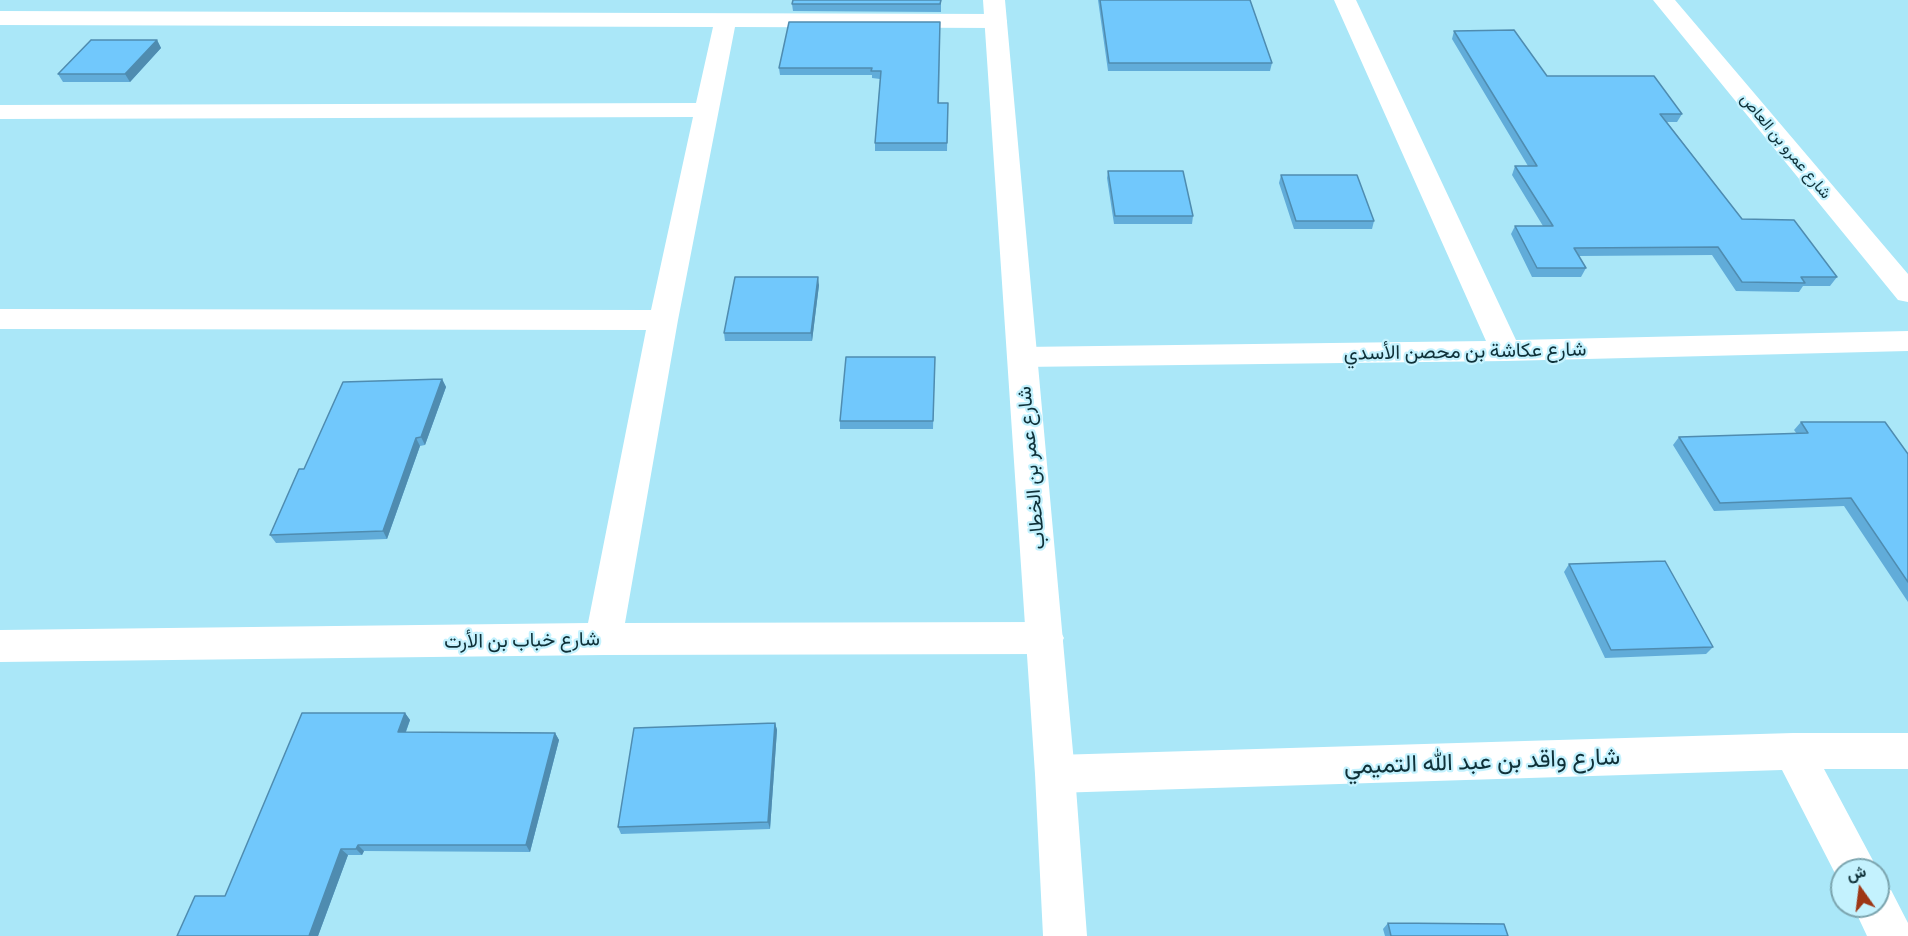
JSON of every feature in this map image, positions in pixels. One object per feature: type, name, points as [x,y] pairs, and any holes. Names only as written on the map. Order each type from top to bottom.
[{"type":"street","points":[[0,12],[13,0]]},
{"type":"street","points":[[525,21],[537,0]]},
{"type":"street","points":[[1345,0],[1506,351]]},
{"type":"street","name":"شارع عمرو بن العاص","points":[[1664,0],[1908,292]]},
{"type":"street","points":[[0,18],[725,21],[995,11]]},
{"type":"street","name":"شارع عمر بن الخطاب","points":[[995,11],[1045,638],[1065,936]]},
{"type":"street","points":[[604,639],[663,320],[725,21]]},
{"type":"street","points":[[0,112],[707,110]]},
{"type":"street","points":[[0,319],[663,320]]},
{"type":"street","name":"شارع عكاشة بن محصن الأسدي","points":[[1022,357],[1506,351],[1908,341]]},
{"type":"street","name":"شارع خباب بن الأرت","points":[[0,646],[604,639],[1045,638]]},
{"type":"street","points":[[1793,751],[1850,858]]},
{"type":"street","name":"شارع واقد بن عبد الله التميمي","points":[[1055,774],[1793,751],[1908,751]]},
{"type":"street","points":[[1881,918],[1891,936]]},
{"type":"building","points":[[793,0],[941,0],[940,4],[792,4]]},
{"type":"building","points":[[1100,0],[1250,0],[1272,63],[1109,63]]},
{"type":"building","points":[[789,22],[940,22],[938,103],[948,103],[947,143],[875,143],[881,71],[871,71],[872,68],[779,68]]},
{"type":"building","points":[[1514,30],[1547,76],[1654,76],[1682,114],[1660,114],[1742,219],[1794,220],[1837,277],[1801,277],[1805,283],[1742,282],[1718,247],[1574,248],[1586,268],[1537,268],[1515,226],[1553,226],[1515,166],[1537,166],[1454,31]]},
{"type":"building","points":[[91,40],[157,40],[125,74],[58,74]]},
{"type":"building","points":[[1108,171],[1183,171],[1193,216],[1115,216]]},
{"type":"building","points":[[1281,175],[1357,175],[1374,221],[1296,221]]},
{"type":"building","points":[[735,277],[818,277],[811,333],[724,333]]},
{"type":"building","points":[[846,357],[935,357],[933,421],[840,421]]},
{"type":"building","points":[[442,379],[421,437],[416,438],[383,531],[270,535],[299,469],[304,469],[343,382]]},
{"type":"building","points":[[1801,422],[1885,422],[1908,454],[1908,582],[1851,498],[1720,503],[1679,437],[1808,433]]},
{"type":"building","points":[[1665,561],[1713,647],[1611,650],[1569,564]]},
{"type":"building","points":[[302,713],[405,713],[398,732],[555,733],[526,845],[358,845],[356,849],[341,849],[309,936],[177,936],[195,896],[225,896]]},
{"type":"building","points":[[775,723],[768,822],[618,827],[634,728]]},
{"type":"building","points":[[1388,923],[1504,924],[1508,936],[1391,936]]}]
